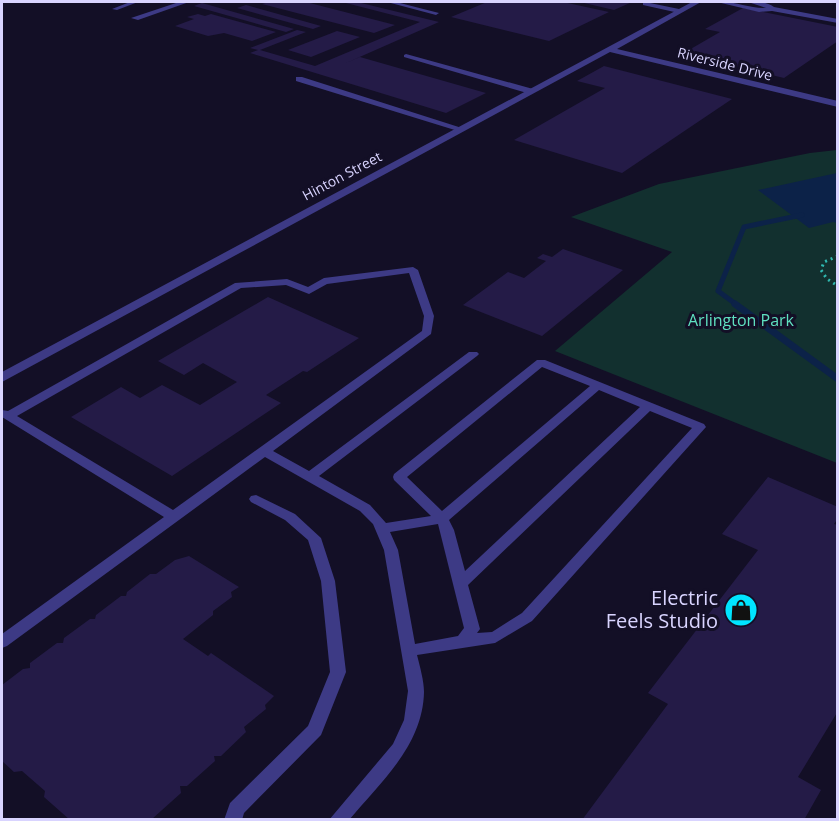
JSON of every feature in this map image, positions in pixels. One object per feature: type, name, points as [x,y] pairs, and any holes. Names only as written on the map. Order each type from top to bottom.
[{"type":"street","points":[[133,19],[185,2]]},
{"type":"street","name":"Hinton Street","points":[[2,378],[697,2]]},
{"type":"street","name":"Riverside Drive","points":[[607,49],[837,104]]},
{"type":"lane","points":[[115,9],[135,2]]},
{"type":"lane","points":[[390,2],[436,13]]},
{"type":"lane","points":[[720,2],[837,21]]},
{"type":"lane","points":[[751,2],[767,4],[772,9]]},
{"type":"lane","points":[[645,4],[679,11]]},
{"type":"lane","points":[[406,56],[530,91]]},
{"type":"lane","points":[[299,79],[461,129]]},
{"type":"lane","points":[[2,642],[174,517],[264,451],[427,333],[429,316],[413,270],[324,280],[309,291],[287,282],[240,285],[5,414],[174,517]]},
{"type":"lane","points":[[311,476],[473,354]]},
{"type":"lane","points":[[409,651],[495,637],[527,617],[700,427],[541,362],[399,477],[442,519],[447,530],[472,629],[463,641]]},
{"type":"lane","points":[[383,528],[442,519],[598,386]]},
{"type":"lane","points":[[460,583],[648,406]]},
{"type":"lane","points":[[264,451],[365,508],[383,528],[391,550],[416,691],[412,720],[399,749],[338,819]]},
{"type":"lane","points":[[233,819],[236,809],[315,730],[338,672],[328,581],[314,538],[290,518],[256,499]]},
{"type":"path","points":[[837,256],[824,261],[821,270],[827,279],[837,286]]},
{"type":"green space","name":"Arlington Park","points":[[837,150],[837,463],[555,351],[672,252],[571,217],[659,184],[810,153]]},
{"type":"water","points":[[837,173],[837,223],[809,228],[758,190]]},
{"type":"building","points":[[306,2],[395,25],[374,33],[262,4]]},
{"type":"building","points":[[342,2],[357,2],[439,22],[346,63],[360,57],[486,93],[446,113],[250,53],[258,50],[250,48],[297,30],[306,32],[260,50],[315,66],[420,22]]},
{"type":"building","points":[[487,2],[563,2],[609,12],[549,41],[451,17]]},
{"type":"building","points":[[580,2],[632,2],[614,10]]},
{"type":"building","points":[[202,3],[294,29],[286,32],[194,6]]},
{"type":"building","points":[[246,5],[321,26],[313,29],[237,8]]},
{"type":"building","points":[[743,8],[838,27],[838,41],[784,78],[682,54],[720,32],[705,29]]},
{"type":"building","points":[[198,14],[205,16],[211,14],[276,32],[252,41],[224,33],[208,36],[175,26],[194,19],[187,17]]},
{"type":"building","points":[[337,31],[360,37],[311,57],[288,50]]},
{"type":"building","points":[[604,66],[732,99],[622,173],[514,140],[605,88],[577,81]]},
{"type":"building","points":[[563,249],[623,270],[542,336],[463,305],[508,272],[524,278],[546,261],[537,258],[543,254],[552,257]]},
{"type":"building","points":[[268,297],[359,338],[307,372],[303,371],[266,395],[281,403],[172,476],[71,417],[121,387],[140,398],[162,385],[200,405],[237,382],[203,363],[184,375],[158,361]]},
{"type":"building","points":[[768,477],[838,507],[838,518],[834,524],[838,525],[838,711],[798,777],[821,790],[804,820],[582,820],[668,704],[648,693],[758,550],[722,534]]},
{"type":"building","points":[[189,556],[239,587],[231,592],[232,597],[213,611],[213,615],[183,639],[208,656],[211,653],[274,696],[265,705],[266,709],[244,727],[246,732],[221,756],[214,756],[215,761],[187,786],[180,786],[181,793],[152,819],[70,820],[44,797],[45,791],[22,771],[14,772],[2,761],[2,685],[23,669],[30,668],[30,663],[57,643],[63,643],[64,638],[90,619],[95,619],[96,615],[121,596],[126,596],[127,592],[150,574],[156,574],[175,560]]},
{"type":"waterway","points":[[737,305],[718,291],[744,227],[802,215]]},
{"type":"waterway","points":[[735,304],[838,379]]},
{"type":"place","name":"Electric Feels Studio","points":[[741,610]]}]
